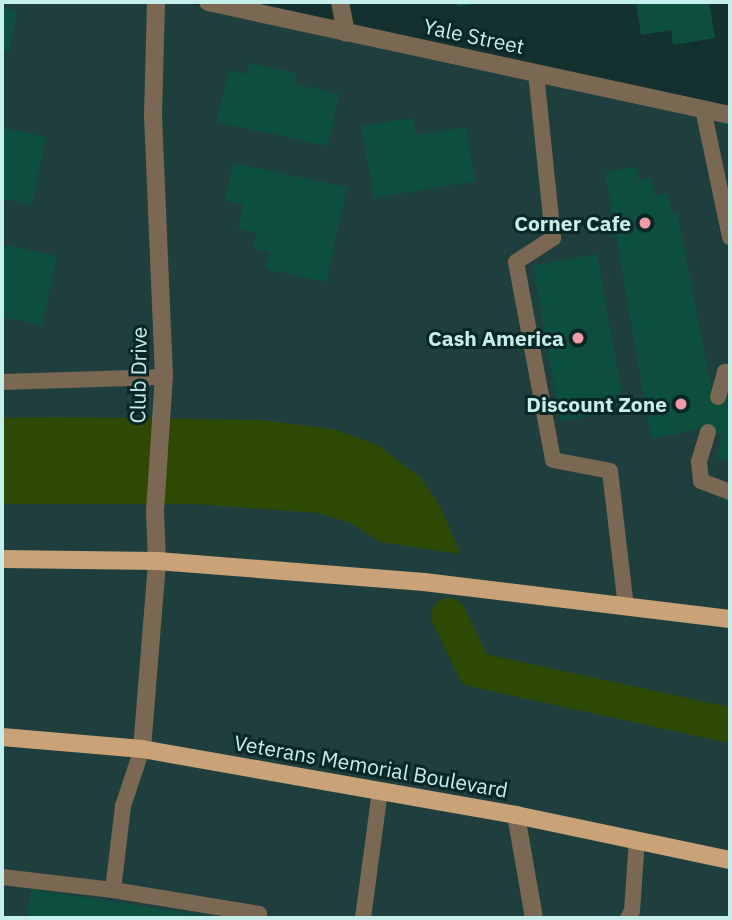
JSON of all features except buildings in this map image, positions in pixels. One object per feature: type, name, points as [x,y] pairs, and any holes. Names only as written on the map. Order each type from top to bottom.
[{"type":"main road","points":[[2,559],[157,561],[437,583],[730,619]]},
{"type":"main road","name":"Veterans Memorial Boulevard","points":[[2,737],[142,749],[516,815],[730,860]]},
{"type":"street","name":"Club Drive","points":[[142,749],[157,561],[155,511],[164,377],[153,116],[156,2]]},
{"type":"street","name":"Yale Street","points":[[208,2],[730,116]]},
{"type":"street","points":[[340,2],[346,32]]},
{"type":"street","points":[[516,815],[534,918]]},
{"type":"lane","points":[[536,73],[553,238],[516,262],[553,460],[610,471],[626,607]]},
{"type":"lane","points":[[703,109],[730,237]]},
{"type":"lane","points":[[718,397],[725,372],[730,372]]},
{"type":"lane","points":[[2,382],[164,377]]},
{"type":"lane","points":[[708,432],[699,462],[701,481],[730,492]]},
{"type":"lane","points":[[113,890],[122,806],[142,749]]},
{"type":"lane","points":[[363,918],[380,791]]},
{"type":"lane","points":[[628,918],[632,911],[637,840]]},
{"type":"lane","points":[[2,877],[113,890],[259,914],[258,918]]},
{"type":"shaded area","points":[[2,2],[182,2],[730,121],[730,918],[2,918]]},
{"type":"shaded area","points":[[2,418],[261,420],[333,429],[377,445],[419,476],[440,505],[460,554],[380,542],[353,524],[319,513],[196,504],[2,504]]},
{"type":"waterway","points":[[448,615],[474,669],[730,725]]},
{"type":"place","name":"Corner Cafe","points":[[645,223]]},
{"type":"place","name":"Cash America","points":[[578,338]]},
{"type":"place","name":"Discount Zone","points":[[681,404]]}]
